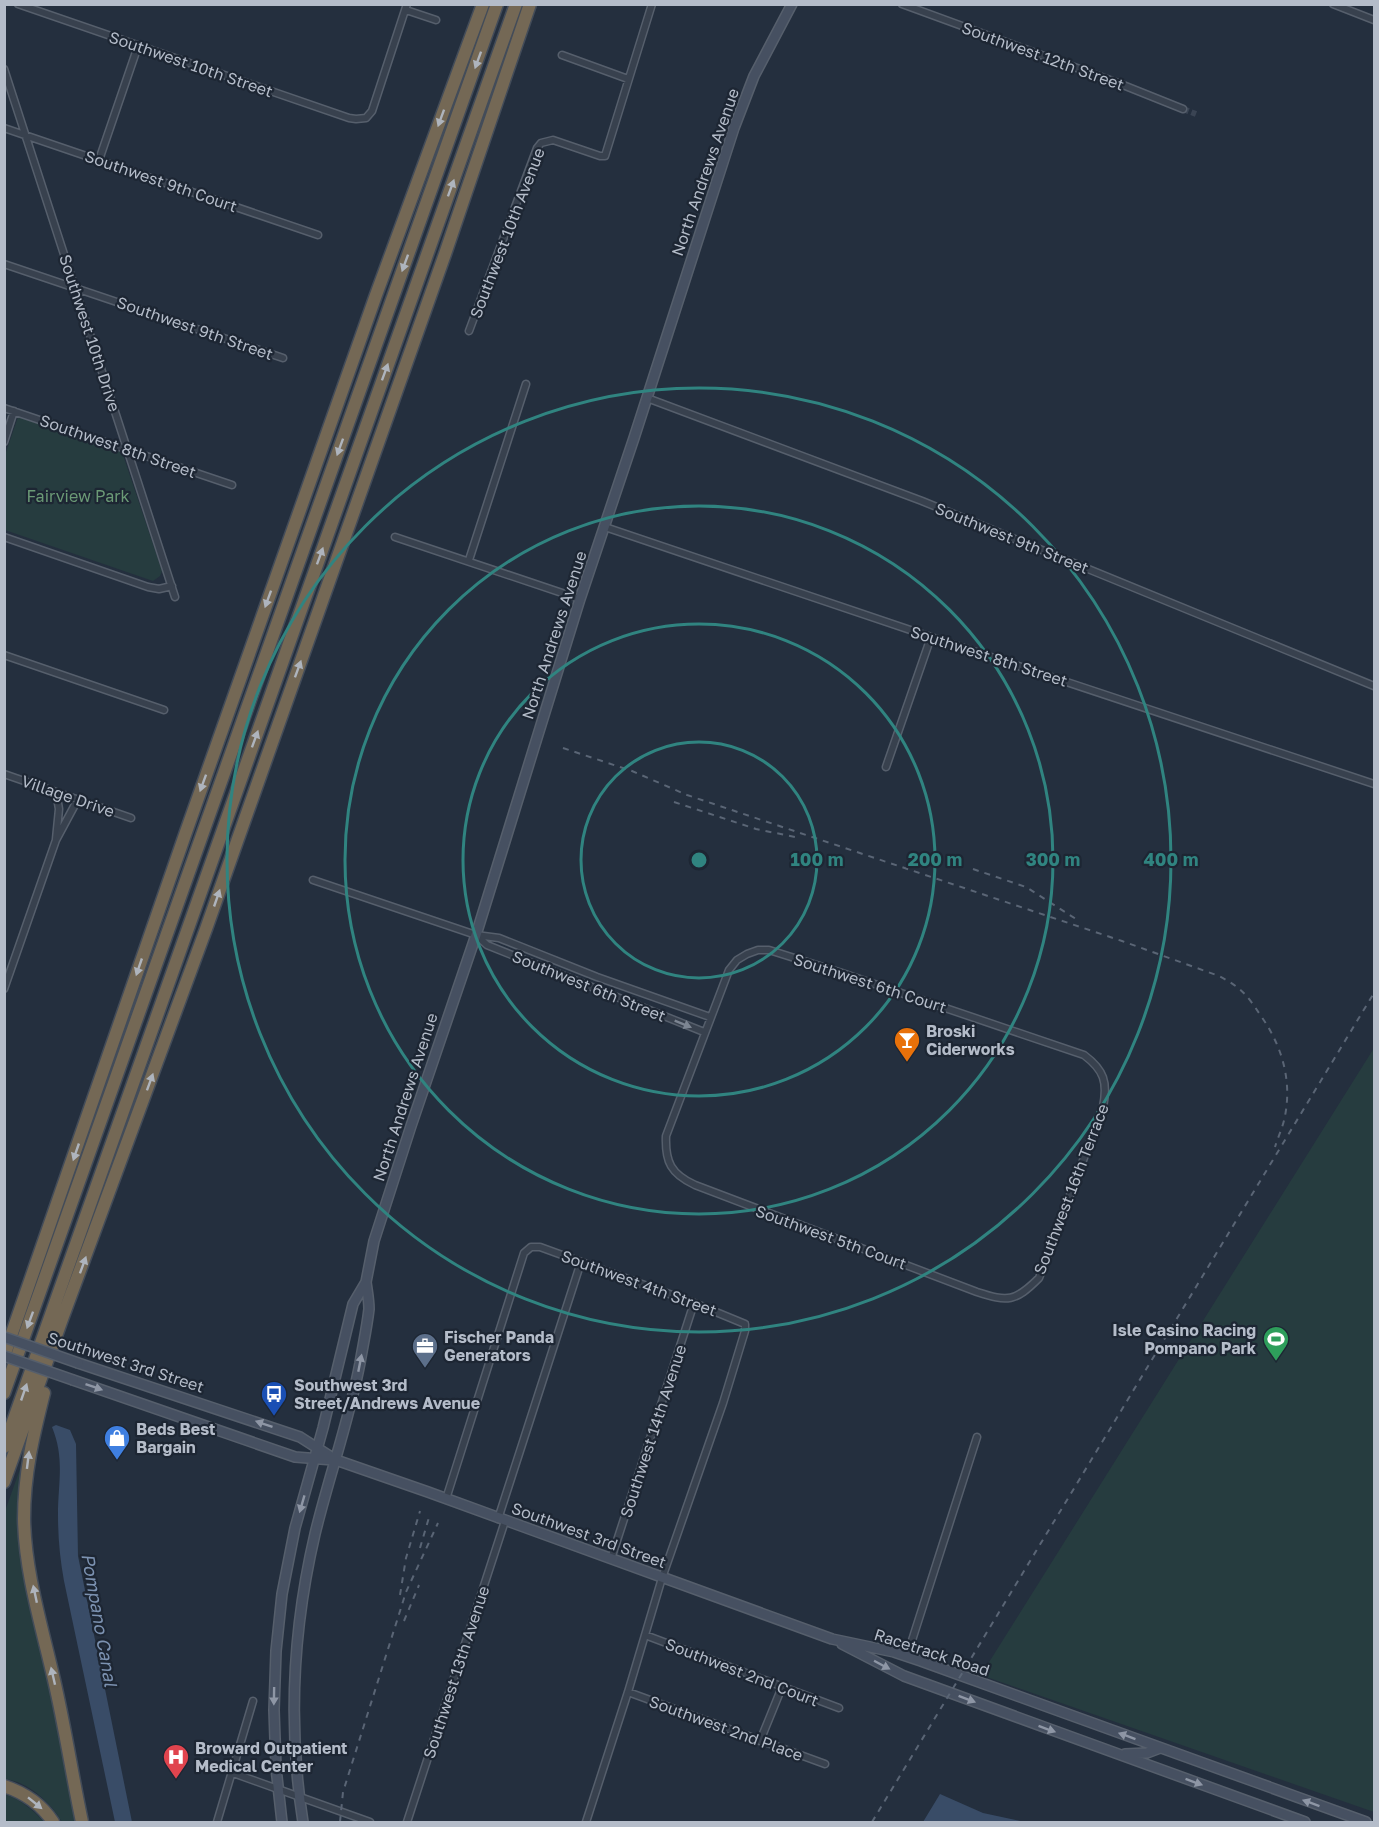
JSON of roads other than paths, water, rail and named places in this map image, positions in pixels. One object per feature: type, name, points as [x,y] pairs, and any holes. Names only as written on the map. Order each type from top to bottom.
[{"type":"highway","points":[[4,1356],[323,445],[483,4]]},
{"type":"highway","points":[[4,1393],[497,4]]},
{"type":"highway","points":[[4,1447],[516,4]]},
{"type":"highway","points":[[4,1482],[176,1011],[452,234],[530,4]]},
{"type":"highway","points":[[303,551],[323,445]]},
{"type":"highway","points":[[221,834],[278,724]]},
{"type":"highway","points":[[4,1338],[20,1313]]},
{"type":"highway","points":[[62,1319],[32,1439],[24,1519],[30,1572],[59,1702],[82,1822]]},
{"type":"highway","points":[[59,1702],[72,1746],[89,1822]]},
{"type":"highway","points":[[4,1786],[32,1799],[53,1822]]},
{"type":"main road","name":"North Andrews Avenue","points":[[303,1822],[294,1710],[299,1625],[315,1533],[353,1396],[369,1306],[366,1282],[374,1241],[432,1061],[476,935],[580,599],[734,128],[754,76],[792,4]]},
{"type":"main road","name":"North Andrews Avenue","points":[[282,1822],[274,1710],[279,1623],[290,1551],[353,1304],[366,1282]]},
{"type":"main road","name":"Southwest 3rd Street","points":[[4,1338],[291,1433],[336,1460],[832,1639]]},
{"type":"main road","name":"Southwest 3rd Street","points":[[4,1356],[295,1457],[336,1460]]},
{"type":"main road","name":"Racetrack Road","points":[[832,1639],[907,1656],[1366,1822]]},
{"type":"main road","name":"Racetrack Road","points":[[832,1639],[904,1676],[1305,1822]]},
{"type":"main road","points":[[1120,1755],[1147,1754],[1160,1748]]},
{"type":"street","name":"Southwest 10th Street","points":[[18,4],[356,119],[366,118],[374,107],[406,7]]},
{"type":"street","name":"Southwest 10th Avenue","points":[[469,331],[537,148],[541,143],[553,140],[605,156],[652,4]]},
{"type":"street","name":"Southwest 12th Street","points":[[902,4],[1183,109]]},
{"type":"street","points":[[1333,4],[1374,20]]},
{"type":"street","points":[[406,7],[436,20]]},
{"type":"street","points":[[99,160],[138,46]]},
{"type":"street","points":[[562,55],[628,79]]},
{"type":"street","name":"Southwest 10th Drive","points":[[4,69],[175,597]]},
{"type":"street","name":"Southwest 9th Court","points":[[4,128],[318,235]]},
{"type":"street","name":"Southwest 9th Street","points":[[4,264],[283,358]]},
{"type":"street","points":[[469,560],[526,384]]},
{"type":"street","name":"Southwest 9th Street","points":[[647,398],[922,501],[1374,686]]},
{"type":"street","name":"Southwest 8th Street","points":[[4,408],[232,485]]},
{"type":"street","points":[[4,442],[15,411]]},
{"type":"street","name":"Southwest 8th Street","points":[[605,527],[1374,784]]},
{"type":"street","points":[[4,537],[148,587],[159,589],[172,586]]},
{"type":"street","points":[[395,537],[580,599]]},
{"type":"street","points":[[886,767],[931,637]]},
{"type":"street","points":[[4,655],[164,710]]},
{"type":"street","name":"Village Drive","points":[[4,774],[131,818]]},
{"type":"street","points":[[56,792],[59,809],[56,840]]},
{"type":"street","points":[[4,989],[56,840],[78,800]]},
{"type":"street","name":"Southwest 6th Street","points":[[313,880],[476,935],[499,938],[603,979],[710,1017]]},
{"type":"street","name":"Southwest 6th Street","points":[[476,935],[486,945],[704,1032]]},
{"type":"street","name":"Southwest 6th Court","points":[[710,1017],[729,969],[747,954],[769,950],[1084,1055]]},
{"type":"street","points":[[704,1032],[710,1017]]},
{"type":"street","name":"Southwest 5th Court","points":[[704,1032],[666,1136],[669,1163],[683,1180],[999,1298],[1015,1297],[1027,1290]]},
{"type":"street","name":"Southwest 16th Terrace","points":[[1027,1290],[1039,1278],[1103,1107],[1106,1083],[1095,1064],[1084,1055]]},
{"type":"street","name":"Southwest 4th Street","points":[[446,1499],[524,1253],[531,1247],[540,1247],[694,1303],[745,1324],[746,1331],[662,1578]]},
{"type":"street","name":"Southwest 13th Avenue","points":[[407,1822],[581,1262]]},
{"type":"street","name":"Southwest 14th Avenue","points":[[611,1559],[694,1303]]},
{"type":"street","points":[[907,1656],[977,1437]]},
{"type":"street","points":[[585,1822],[628,1692],[662,1578]]},
{"type":"street","name":"Southwest 2nd Court","points":[[645,1635],[839,1708]]},
{"type":"street","points":[[760,1740],[782,1688]]},
{"type":"street","name":"Southwest 2nd Place","points":[[628,1692],[825,1764]]},
{"type":"street","points":[[218,1822],[253,1701]]},
{"type":"street","points":[[232,1773],[370,1822]]},
{"type":"water","points":[[56,1425],[70,1430],[76,1444],[78,1556],[132,1822],[115,1822],[64,1581],[58,1532],[60,1460],[52,1427]]},
{"type":"water","points":[[940,1794],[983,1813],[1025,1822],[923,1822]]},
{"type":"tunnel","points":[[1183,109],[1196,114]]},
{"type":"railway","points":[[563,748],[632,771],[687,795],[1122,941],[1227,980],[1243,993],[1256,1009],[1275,1039],[1284,1064],[1287,1103],[1275,1147]]},
{"type":"railway","points":[[674,802],[756,829],[795,837]]},
{"type":"railway","points":[[973,869],[1026,887],[1076,919]]},
{"type":"railway","points":[[872,1822],[1374,993]]},
{"type":"railway","points":[[400,1595],[406,1558],[420,1511]]},
{"type":"railway","points":[[420,1548],[430,1514]]},
{"type":"railway","points":[[340,1822],[343,1792],[406,1592],[438,1523]]},
{"type":"railway","points":[[404,1621],[419,1585]]},
{"type":"place","name":"Broski Ciderworks","points":[[907,1063]]},
{"type":"place","name":"Isle Casino Racing Pompano Park","points":[[1276,1362]]},
{"type":"place","name":"Fischer Panda Generators","points":[[425,1369]]},
{"type":"place","name":"Southwest 3rd Street/Andrews Avenue","points":[[274,1417]]},
{"type":"place","name":"Beds Best Bargain","points":[[117,1461]]},
{"type":"place","name":"Broward Outpatient Medical Center","points":[[176,1780]]},
{"type":"park label","name":"Fairview Park","points":[[78,496]]},
{"type":"water label","name":"Pompano Canal","points":[[99,1620]]}]
